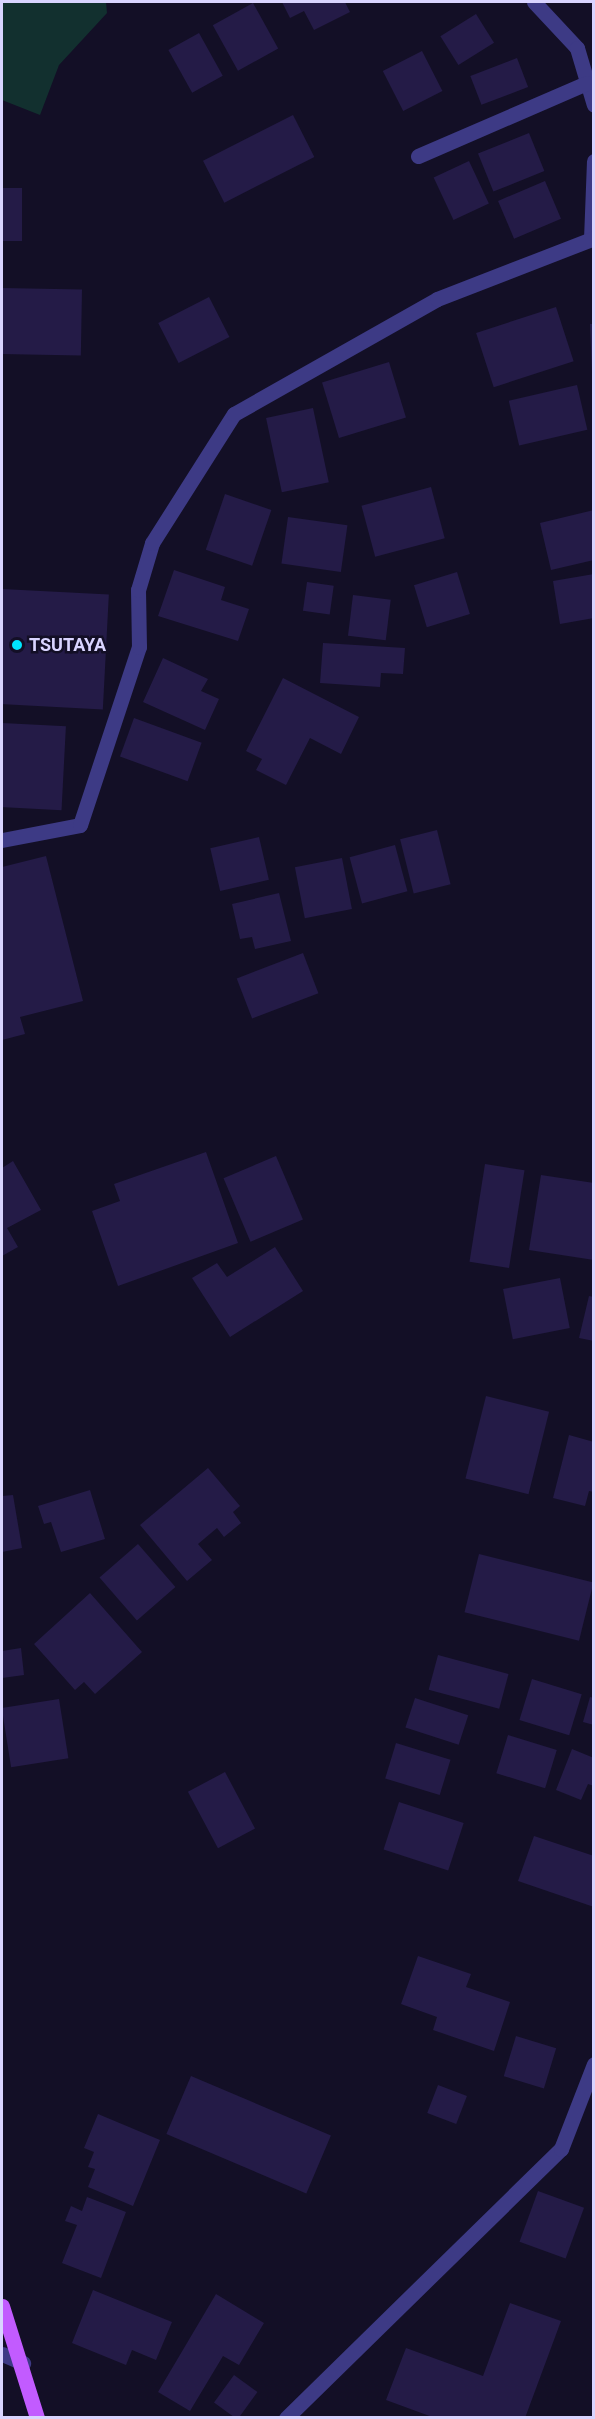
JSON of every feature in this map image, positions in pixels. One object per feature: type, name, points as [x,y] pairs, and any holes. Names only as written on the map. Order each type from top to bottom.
[{"type":"main road","points":[[2,2306],[23,2363],[37,2418]]},
{"type":"street","points":[[534,2],[577,48],[594,105]]},
{"type":"street","points":[[418,156],[587,83]]},
{"type":"street","points":[[2,840],[80,825],[139,647],[138,590],[152,543],[234,414],[437,299],[592,239],[594,161]]},
{"type":"street","points":[[286,2418],[561,2149],[594,2064]]},
{"type":"street","points":[[2,2354],[23,2363]]},
{"type":"green space","points":[[2,2],[106,2],[107,13],[59,65],[40,115],[2,100]]},
{"type":"building","points":[[282,2],[345,2],[350,12],[314,30],[304,11],[290,18]]},
{"type":"building","points":[[253,3],[278,48],[238,71],[213,25]]},
{"type":"building","points":[[476,14],[494,43],[458,65],[440,36]]},
{"type":"building","points":[[199,33],[223,76],[192,93],[168,50]]},
{"type":"building","points":[[422,51],[442,91],[403,111],[383,71]]},
{"type":"building","points":[[517,58],[528,87],[481,105],[470,76]]},
{"type":"building","points":[[293,115],[314,157],[224,203],[203,161]]},
{"type":"building","points":[[529,133],[544,171],[493,192],[478,154]]},
{"type":"building","points":[[469,161],[489,204],[454,220],[434,177]]},
{"type":"building","points":[[545,181],[561,219],[514,239],[498,201]]},
{"type":"building","points":[[2,188],[22,188],[22,241],[2,241]]},
{"type":"building","points":[[2,288],[82,289],[81,355],[2,354]]},
{"type":"building","points":[[209,297],[229,337],[179,363],[158,323]]},
{"type":"building","points":[[556,307],[574,361],[494,387],[476,333]]},
{"type":"building","points":[[590,324],[594,324],[594,373],[592,373]]},
{"type":"building","points":[[389,362],[406,417],[339,438],[322,382]]},
{"type":"building","points":[[577,385],[587,430],[519,446],[509,401]]},
{"type":"building","points":[[313,408],[329,482],[282,492],[266,418]]},
{"type":"building","points":[[431,487],[445,538],[375,557],[361,506]]},
{"type":"building","points":[[225,494],[271,510],[252,566],[206,550]]},
{"type":"building","points":[[594,510],[594,560],[551,570],[540,523]]},
{"type":"building","points":[[288,517],[347,525],[341,572],[281,564]]},
{"type":"building","points":[[174,570],[225,587],[221,600],[249,609],[238,641],[158,616]]},
{"type":"building","points":[[457,572],[470,614],[427,627],[414,585]]},
{"type":"building","points":[[594,574],[594,618],[560,624],[553,581]]},
{"type":"building","points":[[307,582],[334,586],[330,614],[303,611]]},
{"type":"building","points":[[2,589],[109,595],[103,709],[2,704]]},
{"type":"building","points":[[353,595],[391,600],[386,640],[348,636]]},
{"type":"building","points":[[323,643],[405,648],[403,674],[381,673],[380,687],[320,683]]},
{"type":"building","points":[[163,658],[208,679],[201,691],[219,699],[205,730],[143,702]]},
{"type":"building","points":[[283,678],[359,717],[341,754],[310,738],[286,785],[256,770],[262,759],[246,751]]},
{"type":"building","points":[[134,718],[202,743],[188,781],[120,757]]},
{"type":"building","points":[[2,723],[66,726],[62,810],[2,807]]},
{"type":"building","points":[[437,830],[451,884],[414,894],[400,839]]},
{"type":"building","points":[[259,837],[269,880],[220,891],[210,848]]},
{"type":"building","points":[[395,845],[407,891],[362,904],[350,857]]},
{"type":"building","points":[[46,856],[83,1001],[20,1017],[25,1034],[2,1040],[2,867]]},
{"type":"building","points":[[342,858],[352,909],[305,918],[295,867]]},
{"type":"building","points":[[279,893],[291,941],[255,949],[252,937],[240,939],[232,904]]},
{"type":"building","points":[[303,953],[318,993],[252,1019],[237,978]]},
{"type":"building","points":[[206,1152],[238,1243],[118,1286],[92,1211],[120,1201],[114,1184]]},
{"type":"building","points":[[276,1156],[303,1220],[250,1242],[224,1178]]},
{"type":"building","points":[[13,1161],[41,1210],[7,1228],[18,1247],[2,1256],[2,1168]]},
{"type":"building","points":[[485,1164],[525,1170],[509,1268],[470,1262]]},
{"type":"building","points":[[541,1175],[594,1183],[594,1260],[529,1250]]},
{"type":"building","points":[[275,1247],[303,1291],[230,1337],[192,1278],[217,1263],[227,1277]]},
{"type":"building","points":[[560,1278],[570,1328],[513,1339],[503,1289]]},
{"type":"building","points":[[589,1296],[594,1297],[594,1341],[579,1338]]},
{"type":"building","points":[[486,1396],[549,1412],[529,1494],[465,1478]]},
{"type":"building","points":[[569,1435],[594,1442],[594,1492],[589,1491],[585,1506],[553,1498]]},
{"type":"building","points":[[208,1468],[240,1506],[233,1512],[241,1523],[224,1537],[217,1528],[198,1544],[212,1560],[187,1581],[140,1525]]},
{"type":"building","points":[[90,1490],[105,1539],[61,1552],[51,1522],[44,1524],[38,1506]]},
{"type":"building","points":[[13,1495],[22,1548],[2,1552],[2,1496]]},
{"type":"building","points":[[138,1544],[175,1587],[137,1620],[100,1577]]},
{"type":"building","points":[[479,1554],[593,1583],[579,1641],[464,1612]]},
{"type":"building","points":[[90,1593],[142,1652],[95,1694],[84,1682],[75,1690],[34,1644]]},
{"type":"building","points":[[21,1648],[24,1675],[2,1678],[2,1651]]},
{"type":"building","points":[[438,1655],[509,1674],[499,1709],[429,1690]]},
{"type":"building","points":[[532,1679],[582,1694],[569,1735],[519,1720]]},
{"type":"building","points":[[590,1697],[594,1698],[594,1725],[583,1722]]},
{"type":"building","points":[[415,1698],[468,1715],[459,1745],[405,1727]]},
{"type":"building","points":[[59,1699],[68,1758],[11,1767],[2,1708]]},
{"type":"building","points":[[508,1735],[557,1750],[545,1788],[496,1773]]},
{"type":"building","points":[[396,1743],[451,1760],[440,1795],[385,1778]]},
{"type":"building","points":[[572,1749],[594,1758],[594,1786],[588,1784],[581,1800],[556,1790]]},
{"type":"building","points":[[225,1772],[255,1829],[218,1848],[188,1792]]},
{"type":"building","points":[[399,1802],[464,1823],[448,1871],[384,1850]]},
{"type":"building","points":[[534,1836],[594,1856],[594,1907],[518,1881]]},
{"type":"building","points":[[418,1956],[471,1974],[466,1987],[510,2002],[494,2051],[433,2030],[437,2017],[401,2004]]},
{"type":"building","points":[[516,2036],[556,2048],[544,2088],[504,2076]]},
{"type":"building","points":[[191,2076],[331,2135],[306,2193],[166,2134]]},
{"type":"building","points":[[438,2085],[467,2096],[456,2124],[427,2113]]},
{"type":"building","points":[[98,2114],[160,2140],[133,2206],[88,2187],[95,2169],[88,2167],[94,2152],[84,2148]]},
{"type":"building","points":[[538,2191],[584,2208],[566,2259],[520,2242]]},
{"type":"building","points":[[87,2197],[126,2212],[101,2278],[62,2263],[77,2225],[65,2221],[71,2206],[82,2211]]},
{"type":"building","points":[[93,2290],[172,2322],[156,2360],[132,2350],[126,2365],[72,2343]]},
{"type":"building","points":[[216,2294],[264,2323],[239,2365],[223,2356],[190,2411],[158,2392]]},
{"type":"building","points":[[510,2303],[561,2321],[525,2418],[435,2418],[386,2400],[406,2348],[483,2376]]},
{"type":"building","points":[[234,2375],[257,2392],[239,2418],[214,2403]]},
{"type":"place","name":"TSUTAYA","points":[[17,645]]}]
